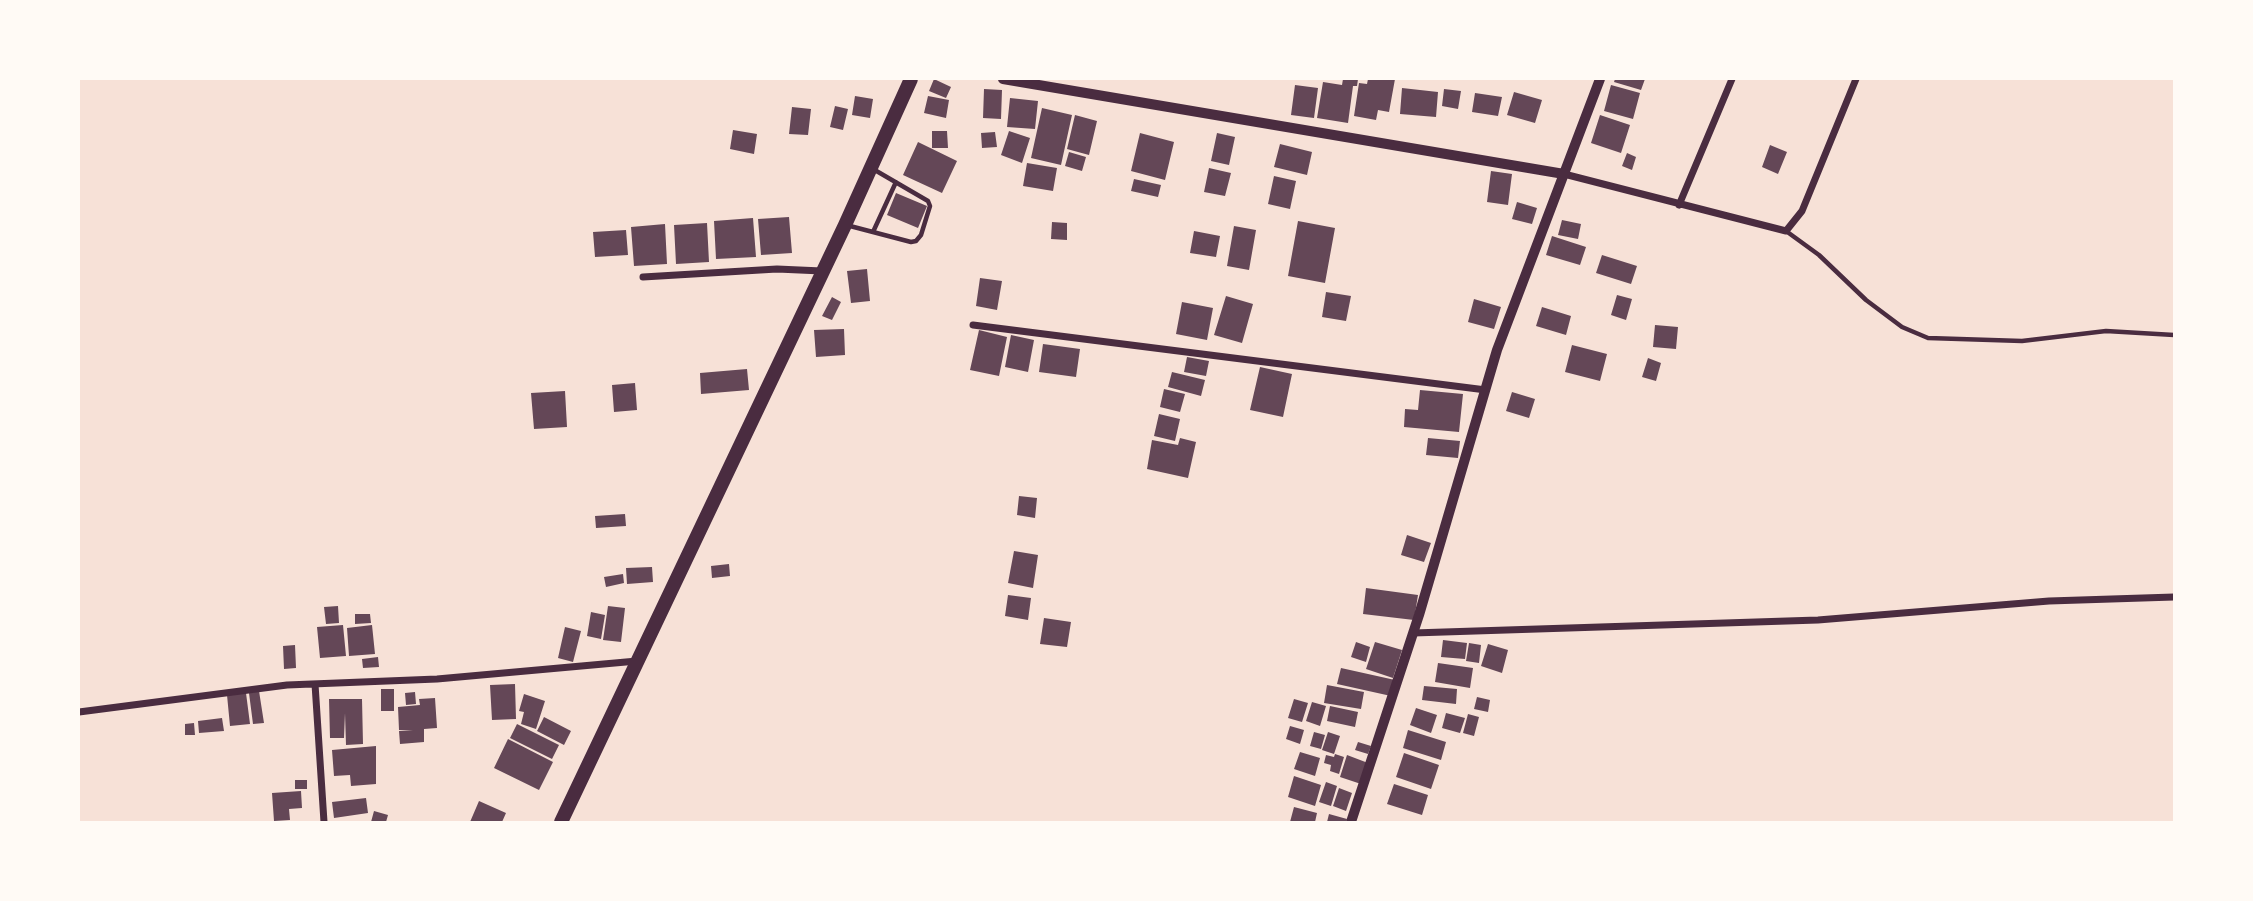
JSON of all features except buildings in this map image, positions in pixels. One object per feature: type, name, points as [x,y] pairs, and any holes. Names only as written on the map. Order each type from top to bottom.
[{"type":"main road","points":[[561,822],[845,225],[911,79]]},
{"type":"street","points":[[1003,79],[1564,174],[1786,231],[1802,211],[1856,79]]},
{"type":"street","points":[[1351,822],[1413,632],[1497,350],[1600,79]]},
{"type":"street","points":[[1679,205],[1732,79]]},
{"type":"street","points":[[643,277],[777,269],[823,271]]},
{"type":"street","points":[[973,324],[1486,390]]},
{"type":"street","points":[[1413,632],[1818,620],[2049,601],[2174,597]]},
{"type":"street","points":[[79,712],[287,685],[437,679],[637,662]]},
{"type":"street","points":[[315,684],[324,822]]},
{"type":"lane","points":[[845,225],[911,242],[916,241],[921,234],[930,206],[928,201],[871,168]]},
{"type":"lane","points":[[873,232],[896,182]]},
{"type":"lane","points":[[1786,231],[1819,255],[1866,300],[1902,327],[1928,338],[2022,341],[2106,331],[2174,335]]}]
